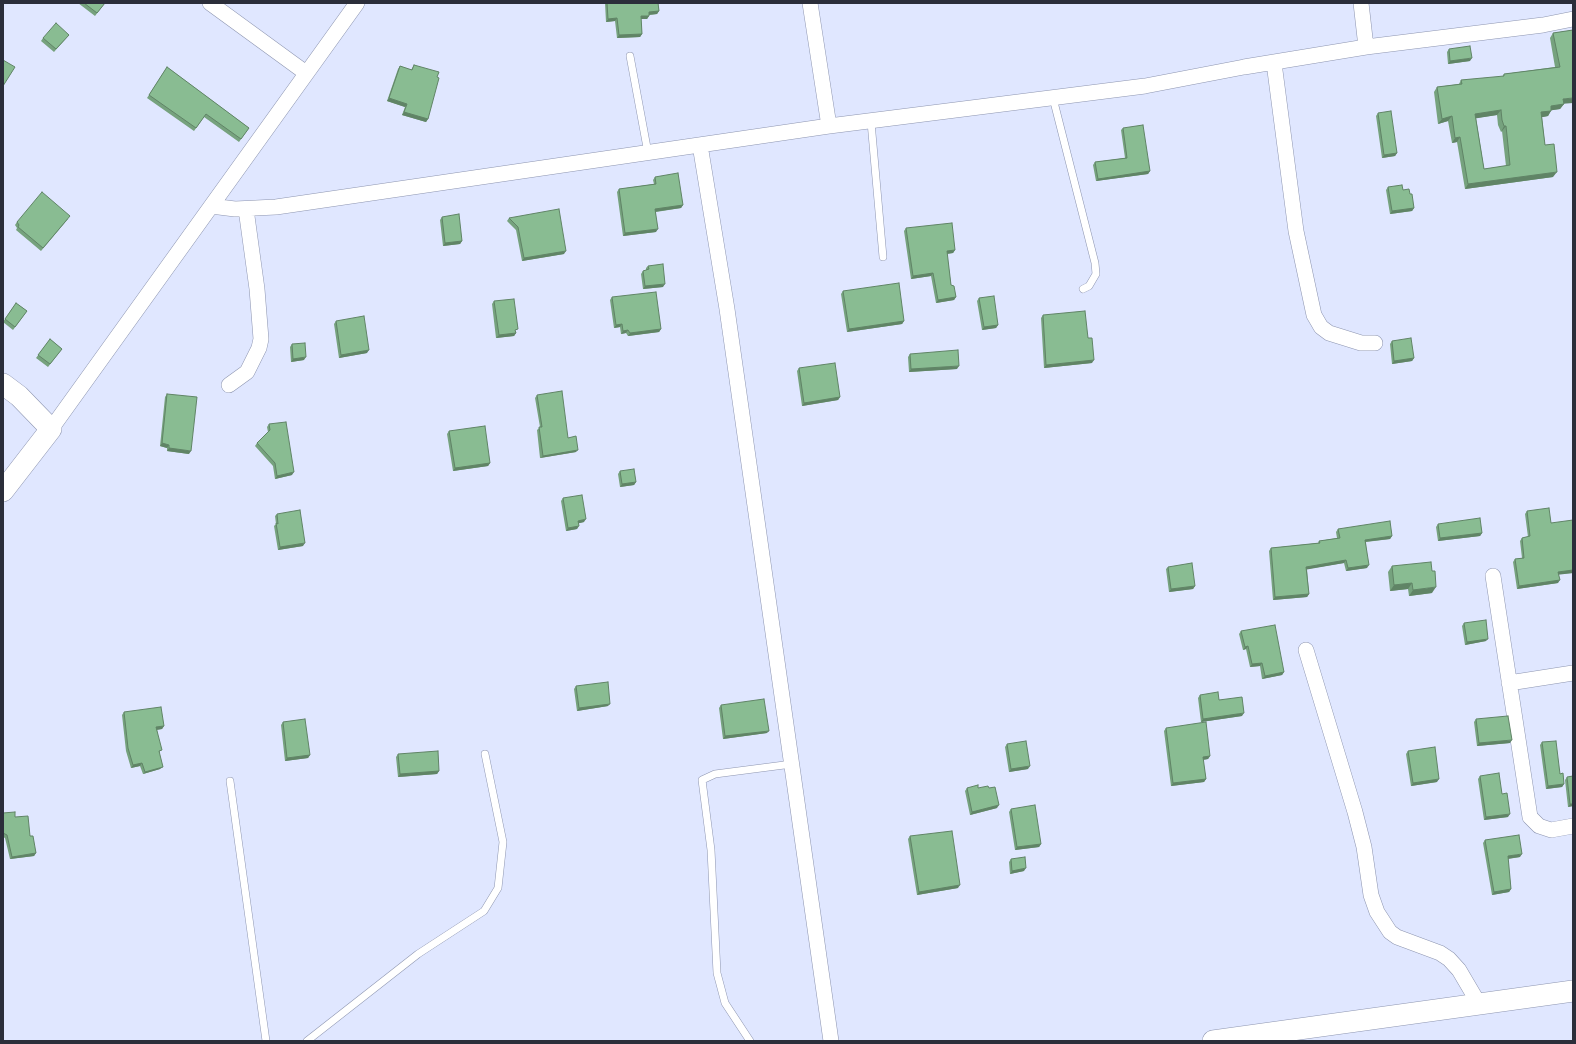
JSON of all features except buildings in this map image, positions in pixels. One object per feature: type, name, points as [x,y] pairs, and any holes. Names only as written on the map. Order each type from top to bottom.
[{"type":"street","points":[[210,3],[306,73]]},
{"type":"street","points":[[3,491],[51,429],[357,3]]},
{"type":"street","points":[[810,3],[829,126]]},
{"type":"street","points":[[1361,3],[1366,47]]},
{"type":"street","points":[[211,206],[225,209],[276,207],[829,126],[871,122],[1145,86],[1274,62],[1366,47],[1543,25],[1573,19]]},
{"type":"street","points":[[1274,62],[1296,232],[1314,315],[1321,327],[1329,333],[1361,343],[1375,343]]},
{"type":"street","points":[[700,145],[728,317],[831,1041]]},
{"type":"street","points":[[229,385],[247,372],[259,348],[261,339],[258,289],[246,209]]},
{"type":"street","points":[[3,384],[19,396],[51,429]]},
{"type":"street","points":[[1493,576],[1530,817],[1539,826],[1551,830],[1573,826]]},
{"type":"street","points":[[1306,650],[1355,812],[1364,847],[1371,895],[1377,912],[1390,932],[1397,937],[1440,953],[1448,959],[1459,970],[1479,1004]]},
{"type":"street","points":[[1509,683],[1573,673]]},
{"type":"street","points":[[1213,1041],[1573,990]]},
{"type":"lane","points":[[630,56],[648,152]]},
{"type":"lane","points":[[1053,98],[1095,263],[1096,274],[1089,286],[1083,289]]},
{"type":"lane","points":[[871,122],[883,257]]},
{"type":"lane","points":[[307,1041],[418,954],[484,911],[498,888],[503,842],[486,754]]},
{"type":"lane","points":[[750,1041],[725,1003],[717,973],[711,850],[702,780],[715,774],[792,764]]},
{"type":"lane","points":[[230,781],[266,1041]]}]
